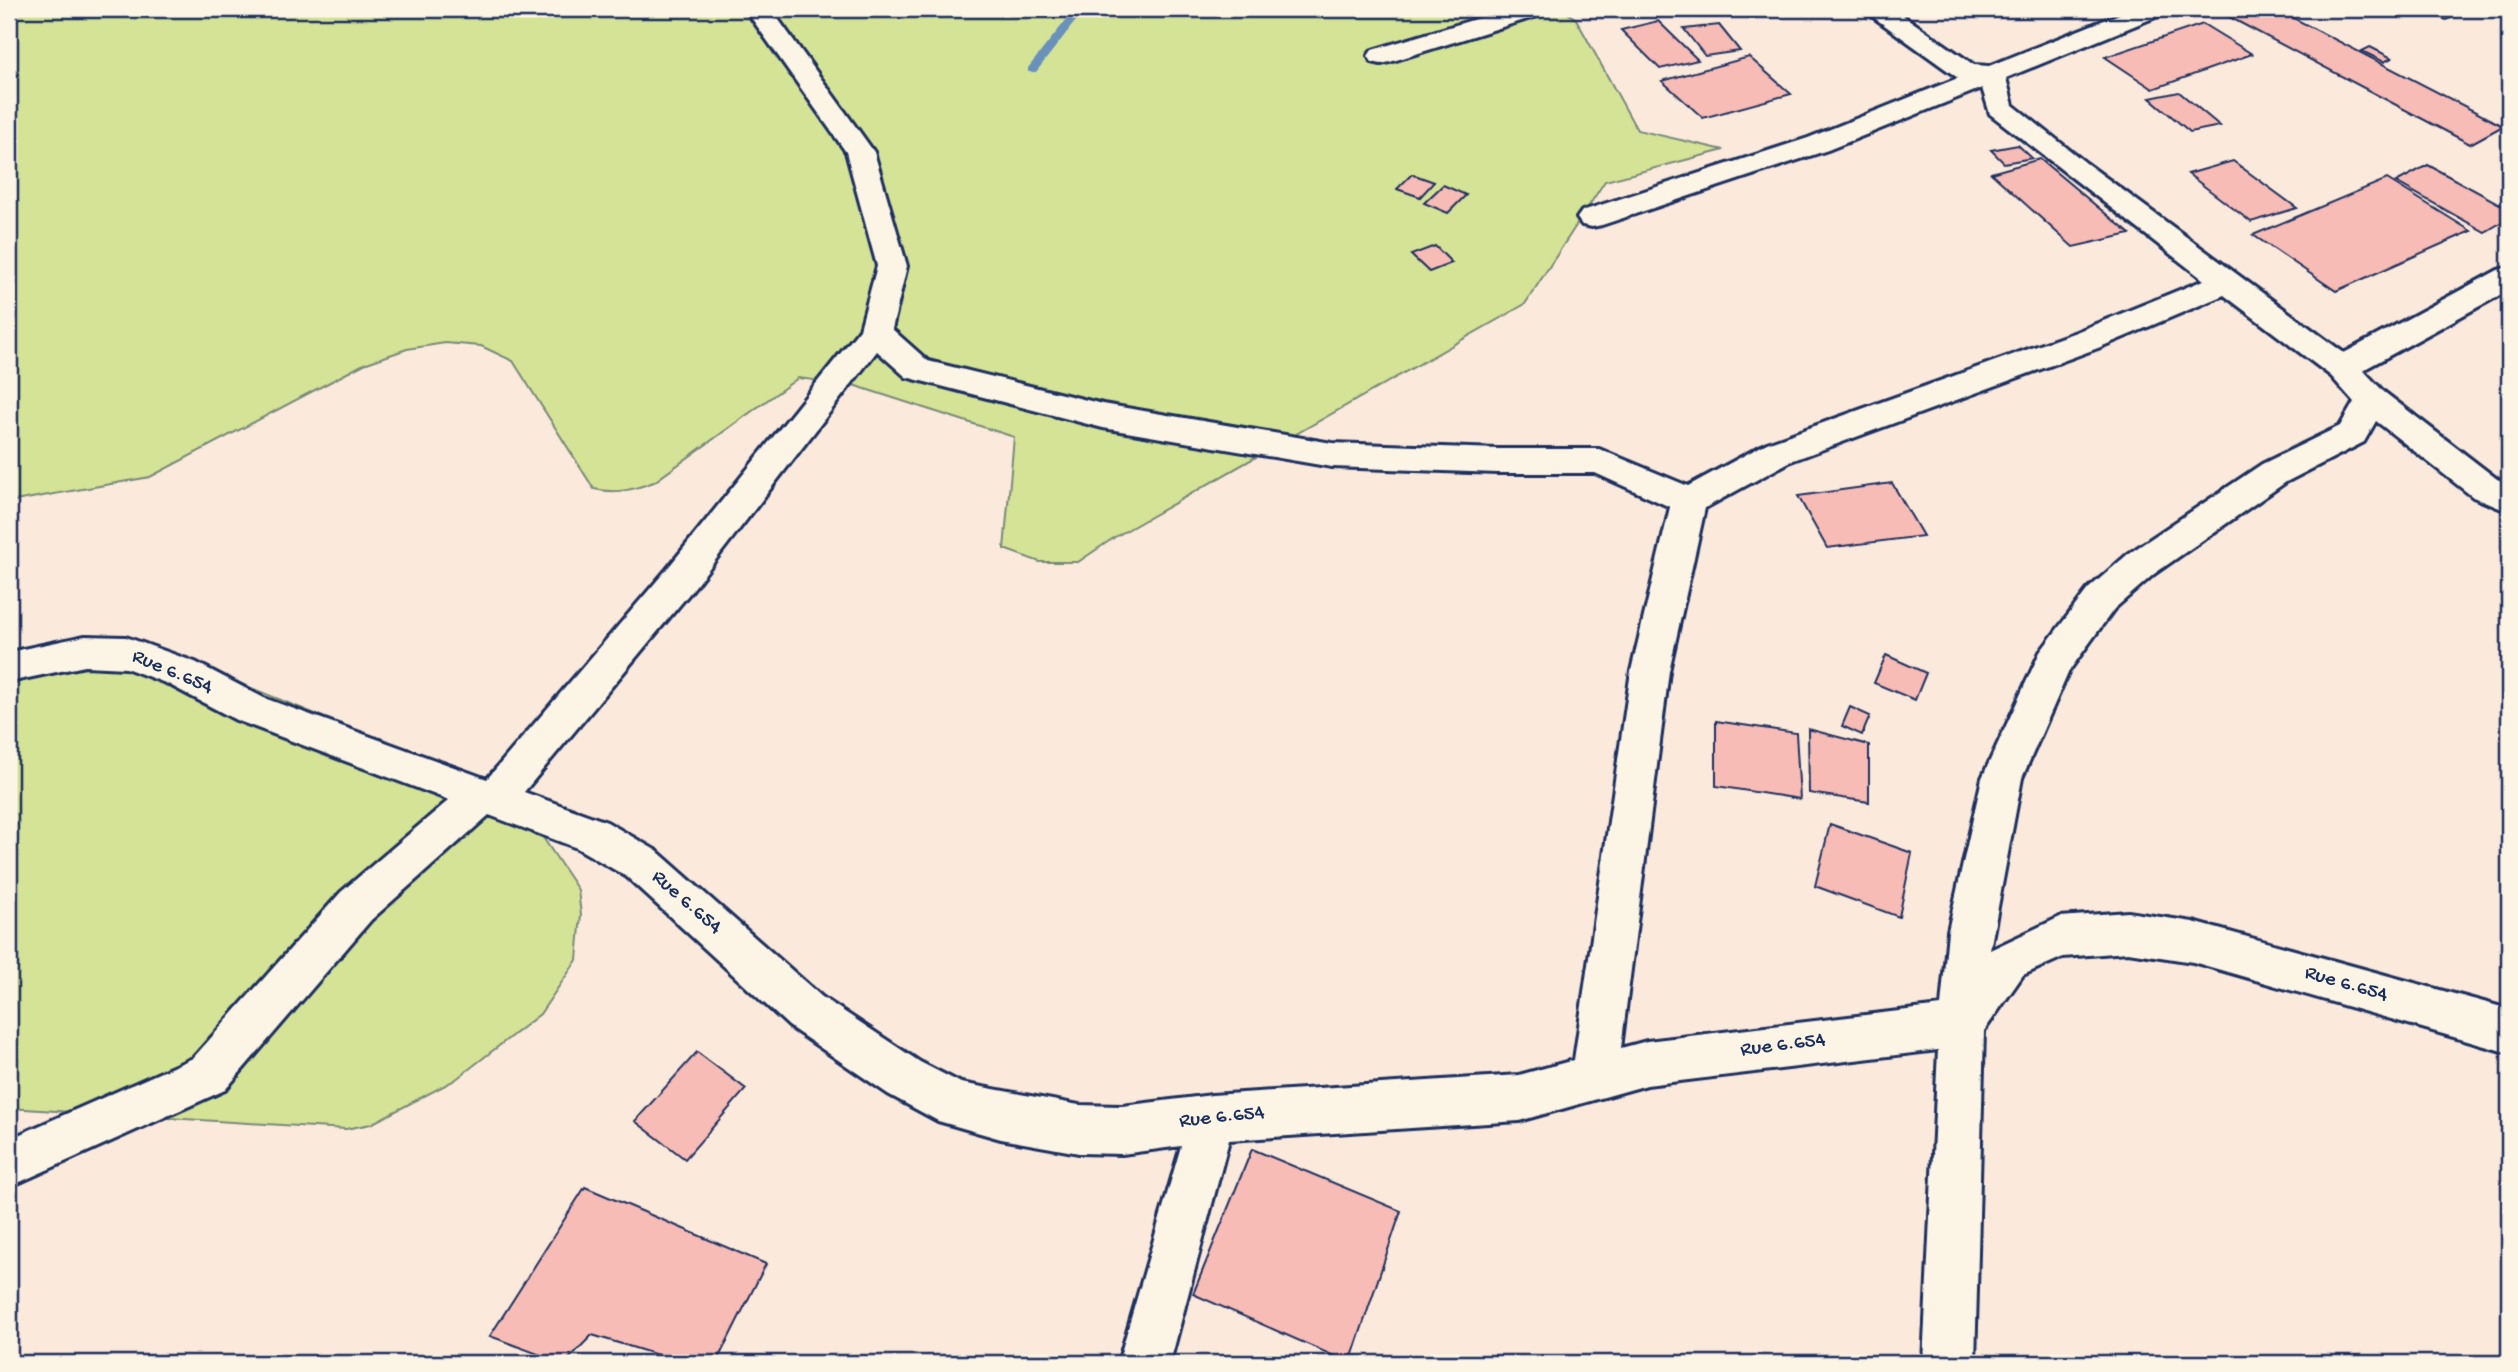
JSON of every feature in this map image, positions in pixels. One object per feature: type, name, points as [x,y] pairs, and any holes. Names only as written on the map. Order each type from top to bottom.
[{"type":"street","points":[[9,1163],[209,1074],[356,906],[489,796],[680,579],[876,332],[892,266],[860,152],[758,9]]},
{"type":"street","points":[[1381,56],[1535,9]]},
{"type":"street","points":[[1878,9],[1969,74],[1992,74]]},
{"type":"street","points":[[1592,218],[1818,144],[2154,9]]},
{"type":"street","points":[[1992,74],[2000,108],[2342,369],[2372,400],[2486,488],[2509,499]]},
{"type":"street","points":[[2342,369],[2509,277]]},
{"type":"street","points":[[1594,1078],[1650,671],[1689,501],[1779,452],[2087,340],[2226,282]]},
{"type":"street","points":[[876,332],[917,369],[1103,416],[1332,455],[1600,461],[1689,501]]},
{"type":"street","points":[[1949,1363],[1962,1025],[1970,931],[2003,778],[2053,663],[2101,600],[2141,564],[2274,473],[2352,433],[2372,400]]},
{"type":"street","name":"Rue 6.654","points":[[9,667],[109,650],[132,653],[213,689],[250,709],[376,755],[414,772],[489,796],[592,835],[642,864],[806,1012],[904,1078],[954,1105],[1079,1129],[1122,1130],[1212,1118],[1519,1098],[1647,1063],[1962,1025],[2008,961],[2060,937],[2128,932],[2193,942],[2509,1031]]},
{"type":"street","points":[[1144,1363],[1212,1118]]},
{"type":"green space","points":[[9,9],[1562,9],[1576,19],[1637,130],[1724,150],[1605,181],[1525,304],[1115,537],[1078,562],[1040,562],[1004,549],[1014,437],[853,385],[798,378],[654,482],[624,490],[594,489],[513,361],[481,346],[445,343],[407,349],[364,364],[150,477],[9,502]]},
{"type":"green space","points":[[93,655],[185,661],[387,743],[538,830],[578,890],[581,915],[577,960],[540,1014],[455,1080],[371,1124],[346,1129],[9,1108],[9,685]]},
{"type":"building","points":[[2276,9],[2503,126],[2470,144],[2216,10]]},
{"type":"building","points":[[2424,9],[2458,9],[2465,12],[2446,20]]},
{"type":"building","points":[[1658,21],[1698,60],[1660,69],[1621,30]]},
{"type":"building","points":[[2203,24],[2252,54],[2153,89],[2105,57]]},
{"type":"building","points":[[1719,25],[1740,51],[1705,56],[1684,29]]},
{"type":"building","points":[[2370,47],[2392,58],[2384,62],[2362,51]]},
{"type":"building","points":[[1749,57],[1791,94],[1703,118],[1662,81]]},
{"type":"building","points":[[2179,92],[2220,126],[2190,132],[2150,98]]},
{"type":"building","points":[[2018,145],[2032,158],[2004,163],[1991,150]]},
{"type":"building","points":[[2040,159],[2130,234],[2073,247],[1991,173]]},
{"type":"building","points":[[2233,161],[2297,208],[2251,222],[2188,174]]},
{"type":"building","points":[[2428,165],[2509,209],[2509,218],[2485,232],[2396,182]]},
{"type":"building","points":[[1412,174],[1434,182],[1420,197],[1397,189]]},
{"type":"building","points":[[2387,179],[2471,231],[2336,291],[2253,235]]},
{"type":"building","points":[[1443,185],[1466,195],[1448,213],[1424,203]]},
{"type":"building","points":[[1435,246],[1452,263],[1429,272],[1411,255]]},
{"type":"building","points":[[1892,483],[1923,536],[1827,548],[1798,496]]},
{"type":"building","points":[[1886,655],[1926,673],[1915,700],[1874,683]]},
{"type":"building","points":[[1850,707],[1870,716],[1862,735],[1842,726]]},
{"type":"building","points":[[1716,721],[1796,733],[1800,799],[1716,786]]},
{"type":"building","points":[[1808,729],[1869,745],[1869,802],[1809,793]]},
{"type":"building","points":[[1830,824],[1912,853],[1899,917],[1815,886]]},
{"type":"building","points":[[697,1052],[746,1089],[685,1159],[635,1121]]},
{"type":"building","points":[[1252,1149],[1401,1211],[1350,1363],[1193,1294]]},
{"type":"building","points":[[585,1187],[766,1264],[716,1363],[684,1363],[592,1335],[562,1363],[490,1336]]},
{"type":"waterway","points":[[1032,70],[1080,9]]}]
